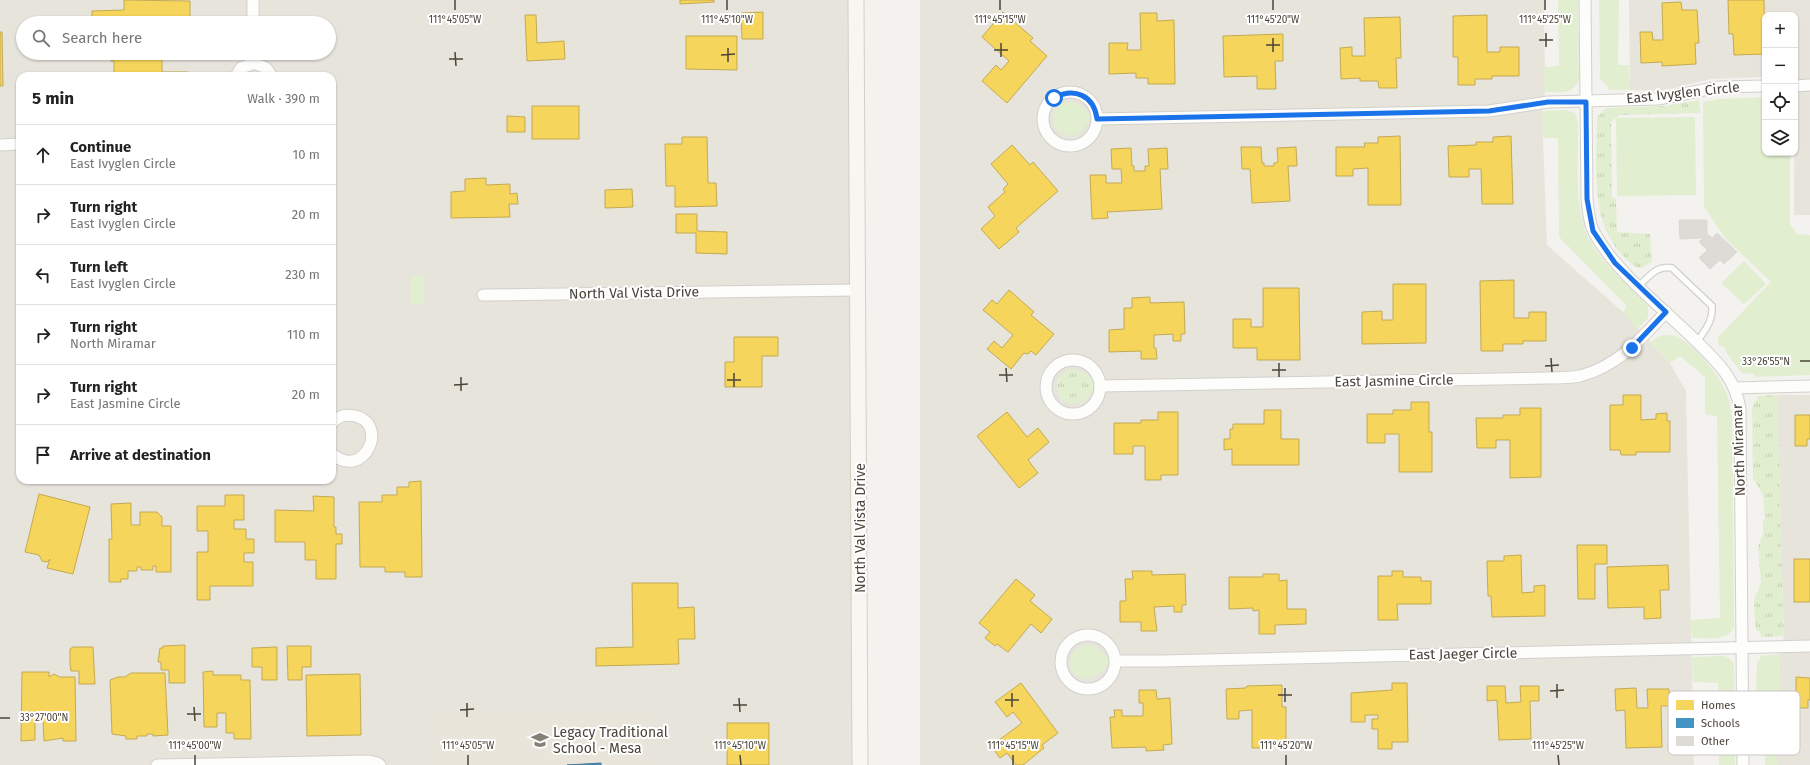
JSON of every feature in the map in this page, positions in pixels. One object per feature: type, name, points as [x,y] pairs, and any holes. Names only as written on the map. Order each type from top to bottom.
[{"type":"main road","name":"North Val Vista Drive","points":[[856,0],[860,765]]},
{"type":"street","points":[[253,0],[253,16]]},
{"type":"street","name":"North Miramar","points":[[1585,0],[1587,199],[1593,231],[1615,263],[1725,372],[1735,388],[1740,409],[1742,691]]},
{"type":"street","points":[[238,72],[241,68],[251,60]]},
{"type":"street","points":[[256,60],[269,72]]},
{"type":"street","points":[[1798,86],[1810,85]]},
{"type":"street","name":"East Ivyglen Circle","points":[[1097,119],[1489,111],[1548,102],[1658,99],[1719,87],[1762,86]]},
{"type":"street","points":[[1070,92],[1086,98],[1092,104],[1097,119],[1095,129],[1090,137],[1075,145],[1066,146],[1054,140],[1045,130],[1043,121],[1044,112],[1048,104],[1061,94],[1070,92]]},
{"type":"street","points":[[0,145],[16,144]]},
{"type":"street","name":"North Val Vista Drive","points":[[482,295],[858,290]]},
{"type":"street","name":"East Jasmine Circle","points":[[1100,386],[1548,378],[1578,376],[1599,370],[1632,348],[1666,312]]},
{"type":"street","points":[[1070,360],[1087,364],[1094,370],[1100,386],[1094,403],[1088,409],[1071,413],[1062,411],[1055,406],[1049,399],[1046,391],[1046,382],[1049,374],[1055,367],[1070,360]]},
{"type":"street","points":[[1735,388],[1810,386]]},
{"type":"street","points":[[336,420],[342,416],[350,415],[358,417],[365,421],[372,435],[368,450],[358,459],[344,460],[336,456]]},
{"type":"street","points":[[1087,635],[1104,639],[1110,645],[1116,661],[1110,679],[1103,685],[1094,689],[1085,689],[1068,681],[1063,673],[1061,664],[1065,646],[1071,640],[1079,636],[1087,635]]},
{"type":"street","name":"East Jaeger Circle","points":[[1116,661],[1810,646]]},
{"type":"street","name":"North Miramar","points":[[1743,755],[1743,765]]},
{"type":"street","points":[[157,765],[369,761],[380,765]]},
{"type":"lane","points":[[1639,286],[1658,269],[1665,266],[1672,268],[1712,306],[1710,322],[1696,342]]},
{"type":"shaded area","points":[[0,0],[857,0],[861,765],[0,765]]},
{"type":"shaded area","points":[[920,0],[1544,0],[1545,92],[1542,111],[1547,245],[1623,312],[1670,363],[1686,391],[1692,691],[1668,691],[1668,755],[1694,755],[1694,765],[920,765]]},
{"type":"shaded area","points":[[1629,0],[1810,0],[1810,215],[1794,215],[1794,156],[1798,156],[1798,12],[1762,12],[1762,77],[1711,79],[1662,91],[1630,90]]},
{"type":"shaded area","points":[[1777,395],[1810,395],[1810,765],[1777,765],[1777,755],[1800,755],[1800,691],[1779,691],[1780,654],[1784,636]]},
{"type":"shaded area","name":"Legacy Traditional School - Mesa","points":[[644,712],[645,765],[436,765],[436,715]]},
{"type":"green space","points":[[1558,0],[1578,0],[1579,80],[1573,89],[1569,91],[1545,92],[1544,67],[1559,66]]},
{"type":"green space","points":[[1599,0],[1619,0],[1618,65],[1629,65],[1630,90],[1608,90],[1608,87],[1600,78]]},
{"type":"green space","points":[[1762,97],[1762,156],[1790,156],[1790,224],[1797,234],[1810,235],[1810,375],[1754,377],[1754,374],[1742,373],[1727,354],[1724,347],[1719,346],[1718,337],[1771,282],[1726,239],[1704,206],[1703,102],[1720,99]]},
{"type":"green space","points":[[1699,100],[1701,113],[1620,115],[1611,122],[1612,197],[1616,199],[1617,232],[1650,234],[1652,262],[1642,268],[1638,268],[1621,254],[1610,238],[1602,219],[1596,179],[1597,117],[1606,108],[1665,106]]},
{"type":"green space","points":[[1065,102],[1077,103],[1091,116],[1090,121],[1077,135],[1065,135],[1054,128],[1053,116],[1055,109]]},
{"type":"green space","points":[[1566,110],[1575,113],[1578,121],[1578,182],[1584,227],[1589,239],[1601,257],[1648,306],[1648,318],[1637,329],[1623,312],[1627,306],[1559,237],[1558,138],[1543,138],[1542,111]]},
{"type":"green space","points":[[1695,117],[1696,195],[1617,196],[1616,118]]},
{"type":"green space","points":[[1744,261],[1766,284],[1744,304],[1721,283]]},
{"type":"green space","points":[[411,276],[424,276],[424,304],[411,304]]},
{"type":"green space","points":[[1664,335],[1676,336],[1686,342],[1706,362],[1723,385],[1731,409],[1734,627],[1731,632],[1722,637],[1692,638],[1691,620],[1720,618],[1717,416],[1705,414],[1705,377],[1680,356],[1670,363],[1650,343],[1657,337]]},
{"type":"green space","points":[[1069,369],[1082,371],[1085,373],[1092,379],[1095,387],[1086,398],[1076,403],[1066,402],[1059,394],[1057,389],[1058,378]]},
{"type":"green space","points":[[1777,395],[1784,636],[1763,637],[1760,636],[1761,633],[1755,626],[1754,600],[1761,583],[1758,547],[1763,534],[1763,520],[1765,520],[1763,495],[1753,478],[1752,409],[1754,402],[1758,399],[1757,396]]},
{"type":"green space","points":[[1088,644],[1097,647],[1109,659],[1109,662],[1101,672],[1084,679],[1078,677],[1070,666],[1071,658],[1075,650]]},
{"type":"green space","points":[[1780,654],[1779,691],[1756,691],[1757,663],[1761,658],[1760,656]]},
{"type":"green space","points":[[1724,656],[1729,658],[1734,663],[1734,691],[1718,691],[1718,683],[1693,682],[1692,657]]},
{"type":"green space","points":[[1719,755],[1735,755],[1735,765],[1719,765]]},
{"type":"green space","points":[[1765,755],[1777,755],[1777,765],[1765,765]]},
{"type":"building: Homes","points":[[124,0],[190,1],[190,16],[92,16],[92,11],[124,10]]},
{"type":"building: Homes","points":[[680,0],[714,0],[714,2],[680,4]]},
{"type":"building: Homes","points":[[1728,0],[1764,0],[1764,12],[1762,12],[1762,54],[1734,55],[1733,34],[1729,34]]},
{"type":"building: Homes","points":[[1681,2],[1682,10],[1697,10],[1699,43],[1695,43],[1696,64],[1662,66],[1662,62],[1641,63],[1640,32],[1652,32],[1653,40],[1663,40],[1662,3]]},
{"type":"building: Homes","points":[[763,12],[763,39],[742,39],[741,13]]},
{"type":"building: Homes","points":[[1003,12],[1033,38],[1030,41],[1047,56],[1007,103],[982,81],[996,65],[1001,70],[1009,61],[982,37]]},
{"type":"building: Homes","points":[[1140,13],[1157,13],[1157,21],[1174,20],[1175,84],[1148,84],[1148,78],[1136,78],[1136,73],[1109,74],[1109,43],[1128,43],[1127,50],[1141,50]]},
{"type":"building: Homes","points":[[525,15],[536,15],[537,43],[564,41],[565,59],[527,61]]},
{"type":"building: Homes","points":[[1487,15],[1487,52],[1500,52],[1500,47],[1519,47],[1519,76],[1492,76],[1492,79],[1475,79],[1475,85],[1458,85],[1458,57],[1453,57],[1453,16]]},
{"type":"building: Homes","points":[[1400,17],[1401,58],[1396,58],[1397,88],[1379,88],[1378,81],[1360,81],[1360,78],[1341,79],[1340,48],[1352,47],[1352,56],[1365,56],[1364,18]]},
{"type":"building: Homes","points":[[0,32],[2,32],[3,86],[0,86]]},
{"type":"building: Homes","points":[[1283,34],[1283,61],[1275,61],[1276,89],[1257,89],[1257,76],[1224,77],[1223,36]]},
{"type":"building: Homes","points":[[686,36],[737,36],[737,70],[686,69]]},
{"type":"building: Homes","points":[[162,60],[162,72],[114,72],[114,61],[111,61]]},
{"type":"building: Homes","points":[[532,106],[579,106],[579,139],[532,139]]},
{"type":"building: Homes","points":[[507,116],[525,117],[525,132],[507,132]]},
{"type":"building: Homes","points":[[1400,136],[1401,205],[1368,205],[1368,168],[1353,169],[1353,176],[1336,176],[1336,147],[1365,147],[1364,143],[1378,143],[1378,137]]},
{"type":"building: Homes","points":[[1511,136],[1513,204],[1482,204],[1481,169],[1469,169],[1469,177],[1449,177],[1448,146],[1476,145],[1476,142],[1493,142],[1493,137]]},
{"type":"building: Homes","points":[[682,137],[707,137],[708,183],[716,183],[717,206],[675,207],[675,186],[666,186],[665,144],[682,144]]},
{"type":"building: Homes","points":[[1012,145],[1030,165],[1033,162],[1058,191],[1016,228],[1019,232],[999,249],[981,229],[995,216],[988,207],[1005,192],[1003,189],[1008,184],[991,164]]},
{"type":"building: Homes","points":[[1241,147],[1261,147],[1262,163],[1264,163],[1264,166],[1274,166],[1274,163],[1278,162],[1277,148],[1296,147],[1297,166],[1288,166],[1290,201],[1252,203],[1250,169],[1242,169]]},
{"type":"building: Homes","points":[[1131,148],[1132,166],[1134,166],[1134,171],[1145,171],[1145,166],[1149,166],[1148,149],[1167,148],[1168,169],[1160,169],[1162,209],[1107,212],[1108,218],[1092,219],[1090,175],[1106,175],[1106,183],[1122,183],[1121,169],[1112,169],[1111,149]]},
{"type":"building: Homes","points":[[486,178],[486,185],[510,184],[510,194],[517,193],[518,204],[509,204],[510,217],[451,218],[451,192],[465,191],[465,179]]},
{"type":"building: Homes","points":[[632,189],[633,207],[605,208],[605,190]]},
{"type":"building: Homes","points":[[676,214],[697,214],[697,231],[727,232],[727,254],[696,253],[696,233],[676,233]]},
{"type":"building: Homes","points":[[1514,280],[1514,318],[1529,318],[1529,312],[1546,312],[1546,341],[1523,341],[1523,344],[1503,344],[1503,351],[1481,351],[1480,281]]},
{"type":"building: Homes","points":[[1393,284],[1426,284],[1426,343],[1362,344],[1362,312],[1382,311],[1382,320],[1393,320]]},
{"type":"building: Homes","points":[[1263,288],[1299,288],[1300,360],[1257,360],[1257,348],[1233,348],[1233,319],[1251,319],[1251,327],[1263,327]]},
{"type":"building: Homes","points":[[1009,290],[1034,312],[1031,315],[1054,334],[1036,355],[1031,351],[1028,354],[1024,353],[1011,369],[987,349],[994,341],[1002,348],[1013,335],[983,310],[992,300],[997,304]]},
{"type":"building: Homes","points":[[1150,297],[1150,303],[1184,302],[1185,334],[1181,334],[1181,341],[1173,341],[1173,334],[1154,335],[1154,348],[1156,348],[1157,359],[1141,359],[1141,351],[1109,352],[1109,330],[1124,329],[1124,308],[1132,308],[1132,298]]},
{"type":"building: Homes","points":[[734,337],[778,337],[778,356],[762,356],[762,387],[725,387],[725,362],[734,362]]},
{"type":"building: Homes","points":[[1623,395],[1641,395],[1641,420],[1656,419],[1656,414],[1667,413],[1667,421],[1670,421],[1670,452],[1636,452],[1636,455],[1621,455],[1620,450],[1610,450],[1610,405],[1623,405]]},
{"type":"building: Homes","points":[[1411,402],[1429,402],[1429,432],[1432,432],[1432,472],[1399,472],[1399,434],[1385,434],[1385,443],[1367,443],[1367,414],[1393,414],[1393,410],[1411,410]]},
{"type":"building: Homes","points":[[1520,408],[1541,408],[1541,477],[1510,478],[1510,440],[1496,440],[1496,448],[1477,448],[1476,418],[1503,418],[1503,415],[1520,415]]},
{"type":"building: Homes","points":[[1264,410],[1281,410],[1281,439],[1299,439],[1299,465],[1232,465],[1232,449],[1224,450],[1224,439],[1230,439],[1230,429],[1233,429],[1233,424],[1264,424]]},
{"type":"building: Homes","points":[[1007,412],[1027,437],[1038,428],[1049,442],[1028,460],[1038,473],[1019,488],[977,436]]},
{"type":"building: Homes","points":[[1158,412],[1178,412],[1178,475],[1161,475],[1161,480],[1145,480],[1145,446],[1133,446],[1133,454],[1114,454],[1114,423],[1141,423],[1141,420],[1158,420]]},
{"type":"building: Homes","points":[[1795,415],[1810,415],[1810,439],[1807,439],[1807,446],[1795,446]]},
{"type":"building: Homes","points":[[421,481],[422,577],[405,577],[405,572],[385,572],[385,567],[360,567],[359,502],[382,502],[382,495],[397,495],[397,487],[409,487],[409,482]]},
{"type":"building: Homes","points":[[39,494],[90,507],[73,574],[47,568],[50,559],[47,562],[42,561],[39,555],[25,552]]},
{"type":"building: Homes","points":[[225,495],[244,495],[244,520],[234,520],[234,529],[246,529],[246,539],[254,539],[254,553],[244,553],[244,562],[253,562],[253,586],[210,586],[210,600],[197,600],[197,552],[208,552],[208,531],[197,531],[197,506],[225,506]]},
{"type":"building: Homes","points":[[313,496],[334,497],[334,527],[336,527],[336,534],[342,534],[342,544],[336,544],[336,579],[316,579],[316,560],[305,560],[305,542],[275,542],[275,510],[314,511]]},
{"type":"building: Homes","points":[[131,503],[131,525],[140,525],[140,512],[157,512],[162,517],[162,526],[171,526],[171,572],[156,572],[156,566],[153,566],[153,570],[141,570],[141,567],[137,567],[137,571],[128,571],[128,579],[121,579],[121,582],[109,582],[109,539],[112,539],[111,504]]},
{"type":"building: Homes","points":[[1577,545],[1607,545],[1607,564],[1595,564],[1595,599],[1578,599]]},
{"type":"building: Homes","points":[[1521,555],[1522,593],[1534,592],[1534,586],[1545,585],[1545,616],[1492,617],[1491,596],[1488,596],[1487,561],[1504,561],[1504,556]]},
{"type":"building: Homes","points":[[1794,559],[1810,559],[1810,602],[1794,602]]},
{"type":"building: Homes","points":[[1668,565],[1669,590],[1660,590],[1661,618],[1644,619],[1644,607],[1608,608],[1607,567]]},
{"type":"building: Homes","points":[[1132,571],[1152,571],[1152,575],[1185,574],[1186,605],[1182,605],[1182,612],[1174,612],[1174,606],[1154,607],[1157,631],[1141,631],[1141,622],[1120,622],[1120,601],[1126,601],[1125,579],[1133,579]]},
{"type":"building: Homes","points":[[1392,571],[1403,571],[1403,577],[1421,577],[1421,581],[1431,581],[1431,604],[1397,604],[1398,620],[1378,620],[1378,576],[1392,576]]},
{"type":"building: Homes","points":[[1263,574],[1279,574],[1279,581],[1287,580],[1287,609],[1306,609],[1306,624],[1275,625],[1275,634],[1259,634],[1259,610],[1253,611],[1253,608],[1229,609],[1229,577],[1263,577]]},
{"type":"building: Homes","points":[[1016,579],[1035,595],[1030,601],[1052,619],[1041,633],[1031,624],[1008,652],[997,644],[995,646],[985,638],[990,632],[979,623]]},
{"type":"building: Homes","points":[[632,583],[678,583],[678,608],[694,607],[695,639],[678,639],[679,664],[596,666],[596,648],[633,647]]},
{"type":"building: Homes","points":[[185,645],[185,683],[169,683],[169,670],[161,670],[161,662],[158,662],[160,648],[163,648],[163,646]]},
{"type":"building: Homes","points":[[287,646],[311,646],[311,667],[302,667],[302,680],[288,680]]},
{"type":"building: Homes","points":[[73,647],[93,647],[95,684],[79,684],[79,671],[71,671],[70,649]]},
{"type":"building: Homes","points":[[277,647],[277,680],[262,680],[262,667],[252,667],[252,648]]},
{"type":"building: Homes","points":[[213,671],[213,675],[241,675],[241,680],[250,680],[251,739],[234,739],[234,733],[226,733],[226,713],[217,713],[217,727],[204,727],[203,672]]},
{"type":"building: Homes","points":[[22,672],[49,672],[49,677],[54,674],[60,677],[75,677],[76,741],[63,741],[63,738],[44,741],[43,721],[35,722],[35,740],[21,741]]},
{"type":"building: Homes","points":[[131,673],[165,673],[168,735],[153,736],[153,734],[147,734],[147,736],[137,736],[137,739],[126,739],[126,736],[112,734],[110,680],[118,677],[125,677]]},
{"type":"building: Homes","points":[[360,674],[361,735],[307,736],[306,675]]},
{"type":"building: Homes","points":[[1796,677],[1810,678],[1810,700],[1808,700],[1808,708],[1800,708],[1800,691],[1796,691]]},
{"type":"building: Homes","points":[[1021,683],[1058,733],[1042,745],[1044,748],[1023,765],[1016,765],[1007,753],[1000,758],[991,746],[1022,723],[1013,712],[1007,717],[995,702]]},
{"type":"building: Homes","points":[[1392,683],[1407,683],[1408,742],[1392,742],[1392,749],[1378,749],[1378,729],[1372,729],[1372,719],[1378,719],[1378,715],[1365,715],[1365,722],[1351,722],[1351,693],[1392,690]]},
{"type":"building: Homes","points":[[1282,685],[1282,707],[1286,707],[1286,741],[1268,742],[1269,748],[1252,748],[1252,710],[1239,711],[1239,719],[1227,719],[1226,689],[1246,688],[1247,686]]},
{"type":"building: Homes","points":[[1487,686],[1505,686],[1506,703],[1521,702],[1520,686],[1539,686],[1539,701],[1530,701],[1531,739],[1499,740],[1497,700],[1487,701]]},
{"type":"building: Homes","points":[[1636,688],[1637,708],[1648,708],[1647,689],[1669,689],[1668,706],[1661,706],[1662,747],[1626,748],[1625,710],[1616,711],[1615,689]]},
{"type":"building: Homes","points":[[1139,690],[1156,690],[1157,699],[1170,698],[1172,744],[1163,745],[1164,750],[1146,751],[1146,747],[1112,748],[1110,717],[1115,717],[1114,710],[1122,710],[1122,716],[1143,716],[1143,703],[1139,703]]},
{"type":"building: Homes","points":[[727,723],[769,723],[769,765],[727,765]]},
{"type":"building: Schools","points":[[601,763],[601,765],[567,765]]},
{"type":"building: Other","points":[[1679,220],[1707,220],[1707,234],[1712,238],[1717,233],[1737,252],[1724,264],[1720,260],[1710,269],[1699,258],[1707,250],[1699,242],[1703,238],[1680,239]]},
{"type":"place","name":"Legacy Traditional School - Mesa","points":[[540,740]]},
{"type":"route","points":[[1054,98],[1061,94],[1070,92],[1078,94],[1086,98],[1092,104],[1096,112],[1097,119],[1489,111],[1548,102],[1586,102],[1587,199],[1589,217],[1593,231],[1615,263],[1666,312],[1632,348]]}]
